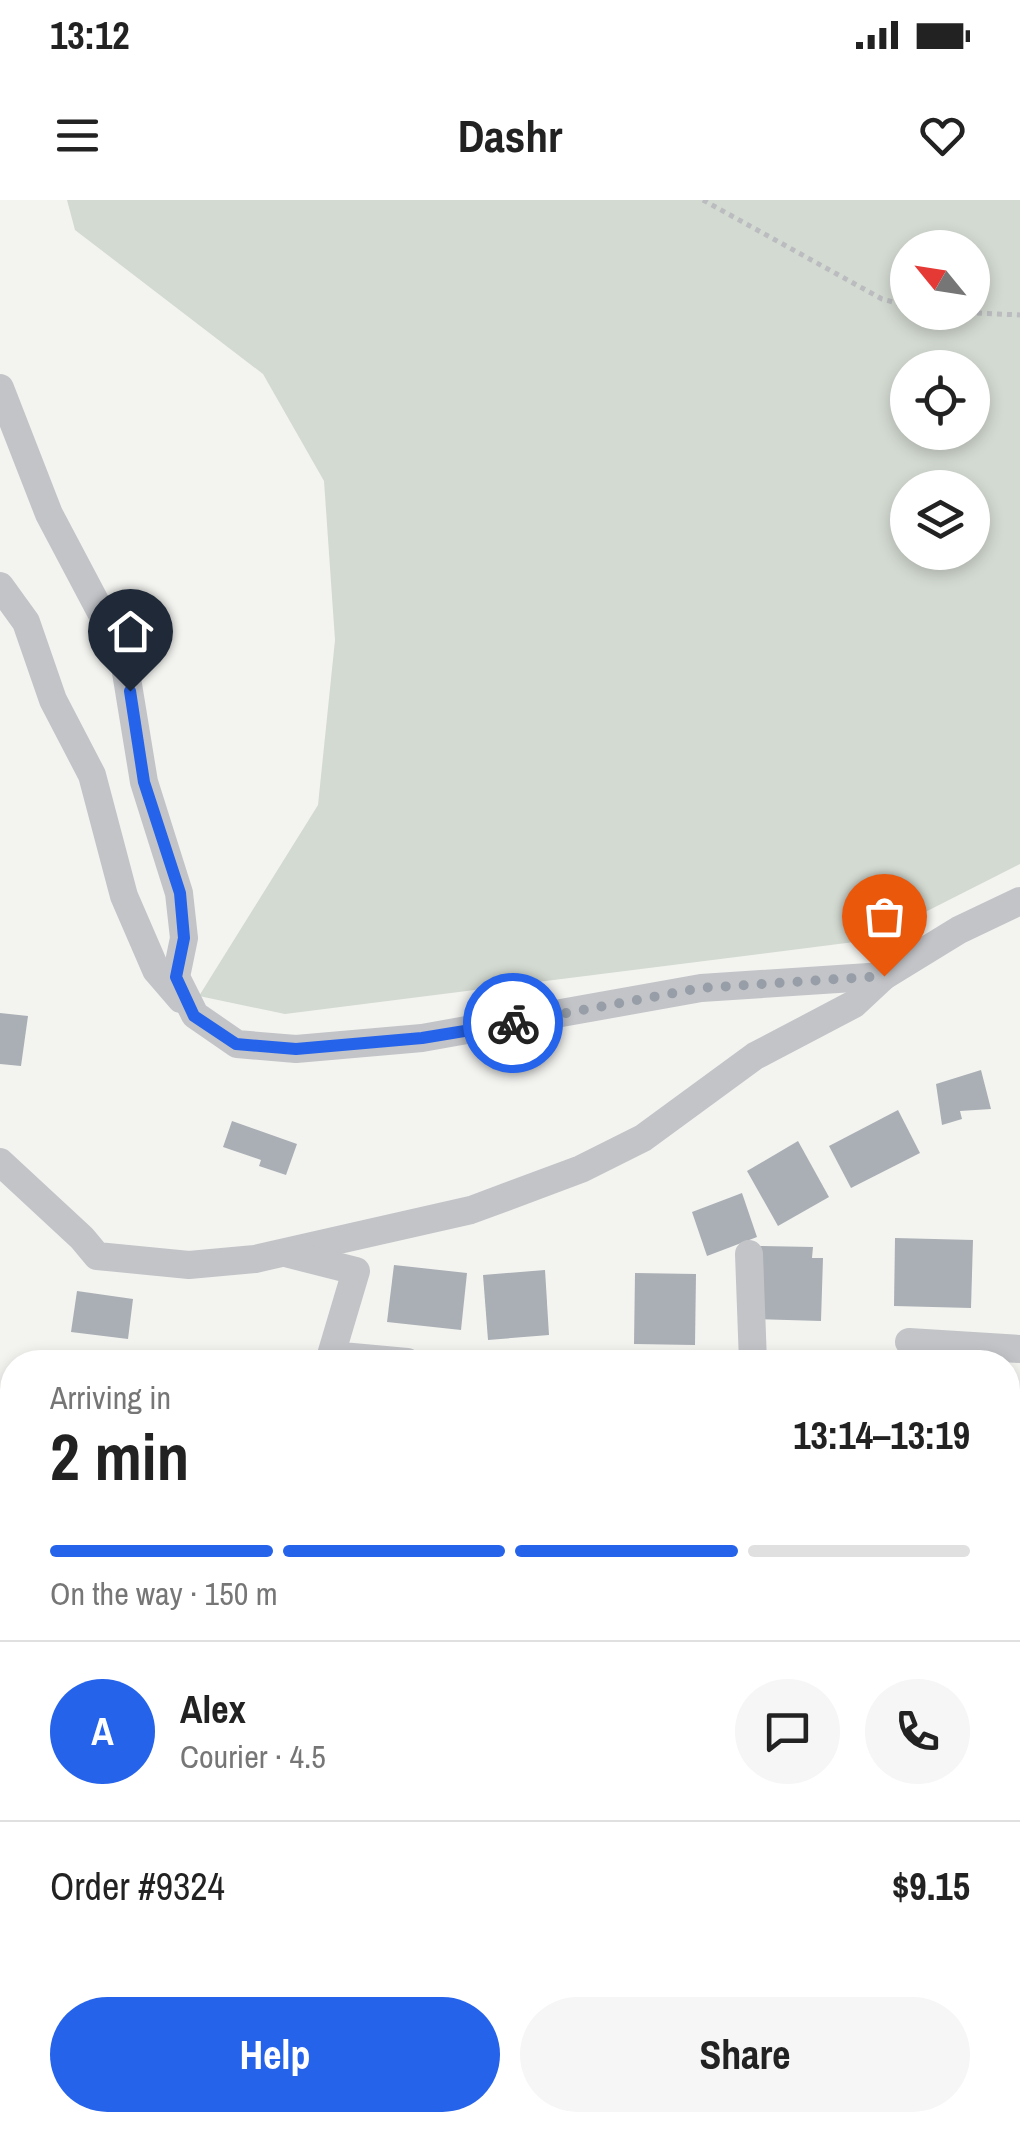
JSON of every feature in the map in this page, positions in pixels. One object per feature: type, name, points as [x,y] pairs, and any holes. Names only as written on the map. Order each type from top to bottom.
[{"type":"street","points":[[0,388],[49,514],[122,654],[144,782],[180,893],[184,938],[176,977],[194,1016]]},
{"type":"street","points":[[0,586],[26,622],[53,700],[92,776],[124,896],[156,970],[194,1016],[236,1044],[296,1049],[422,1038],[701,988],[884,976]]},
{"type":"street","points":[[0,1162],[97,1256],[189,1265],[254,1259],[471,1210],[581,1169],[644,1138],[790,1035],[854,1004],[884,976],[959,930],[1020,901]]},
{"type":"street","points":[[282,1252],[356,1271],[332,1350]]},
{"type":"street","points":[[748,1254],[752,1350]]},
{"type":"street","points":[[908,1342],[1020,1349]]},
{"type":"path","points":[[703,200],[890,301]]},
{"type":"path","points":[[990,314],[1020,315]]},
{"type":"shaded area","points":[[67,200],[1020,200],[1020,864],[870,940],[285,1014],[199,996],[318,805],[335,640],[324,481],[263,374],[75,230]]},
{"type":"building","points":[[0,1013],[28,1016],[21,1066],[0,1064]]},
{"type":"building","points":[[981,1070],[991,1109],[960,1111],[962,1119],[942,1125],[936,1084]]},
{"type":"building","points":[[898,1110],[920,1153],[851,1188],[829,1146]]},
{"type":"building","points":[[232,1121],[297,1144],[286,1175],[259,1166],[261,1160],[223,1147]]},
{"type":"building","points":[[798,1141],[829,1197],[778,1226],[747,1171]]},
{"type":"building","points":[[742,1193],[757,1237],[707,1256],[692,1212]]},
{"type":"building","points":[[895,1238],[973,1240],[971,1308],[894,1306]]},
{"type":"building","points":[[759,1246],[813,1247],[812,1258],[823,1258],[821,1321],[757,1319]]},
{"type":"building","points":[[394,1265],[467,1273],[461,1330],[387,1322]]},
{"type":"building","points":[[545,1270],[549,1335],[488,1340],[483,1275]]},
{"type":"building","points":[[635,1273],[696,1274],[695,1345],[634,1344]]},
{"type":"building","points":[[77,1291],[133,1299],[128,1339],[71,1332]]},
{"type":"way so far","points":[[513,1023],[701,988],[884,976]]},
{"type":"route","points":[[130,691],[144,782],[180,893],[184,938],[176,977],[194,1016],[236,1044],[296,1049],[422,1038],[513,1023]]}]
